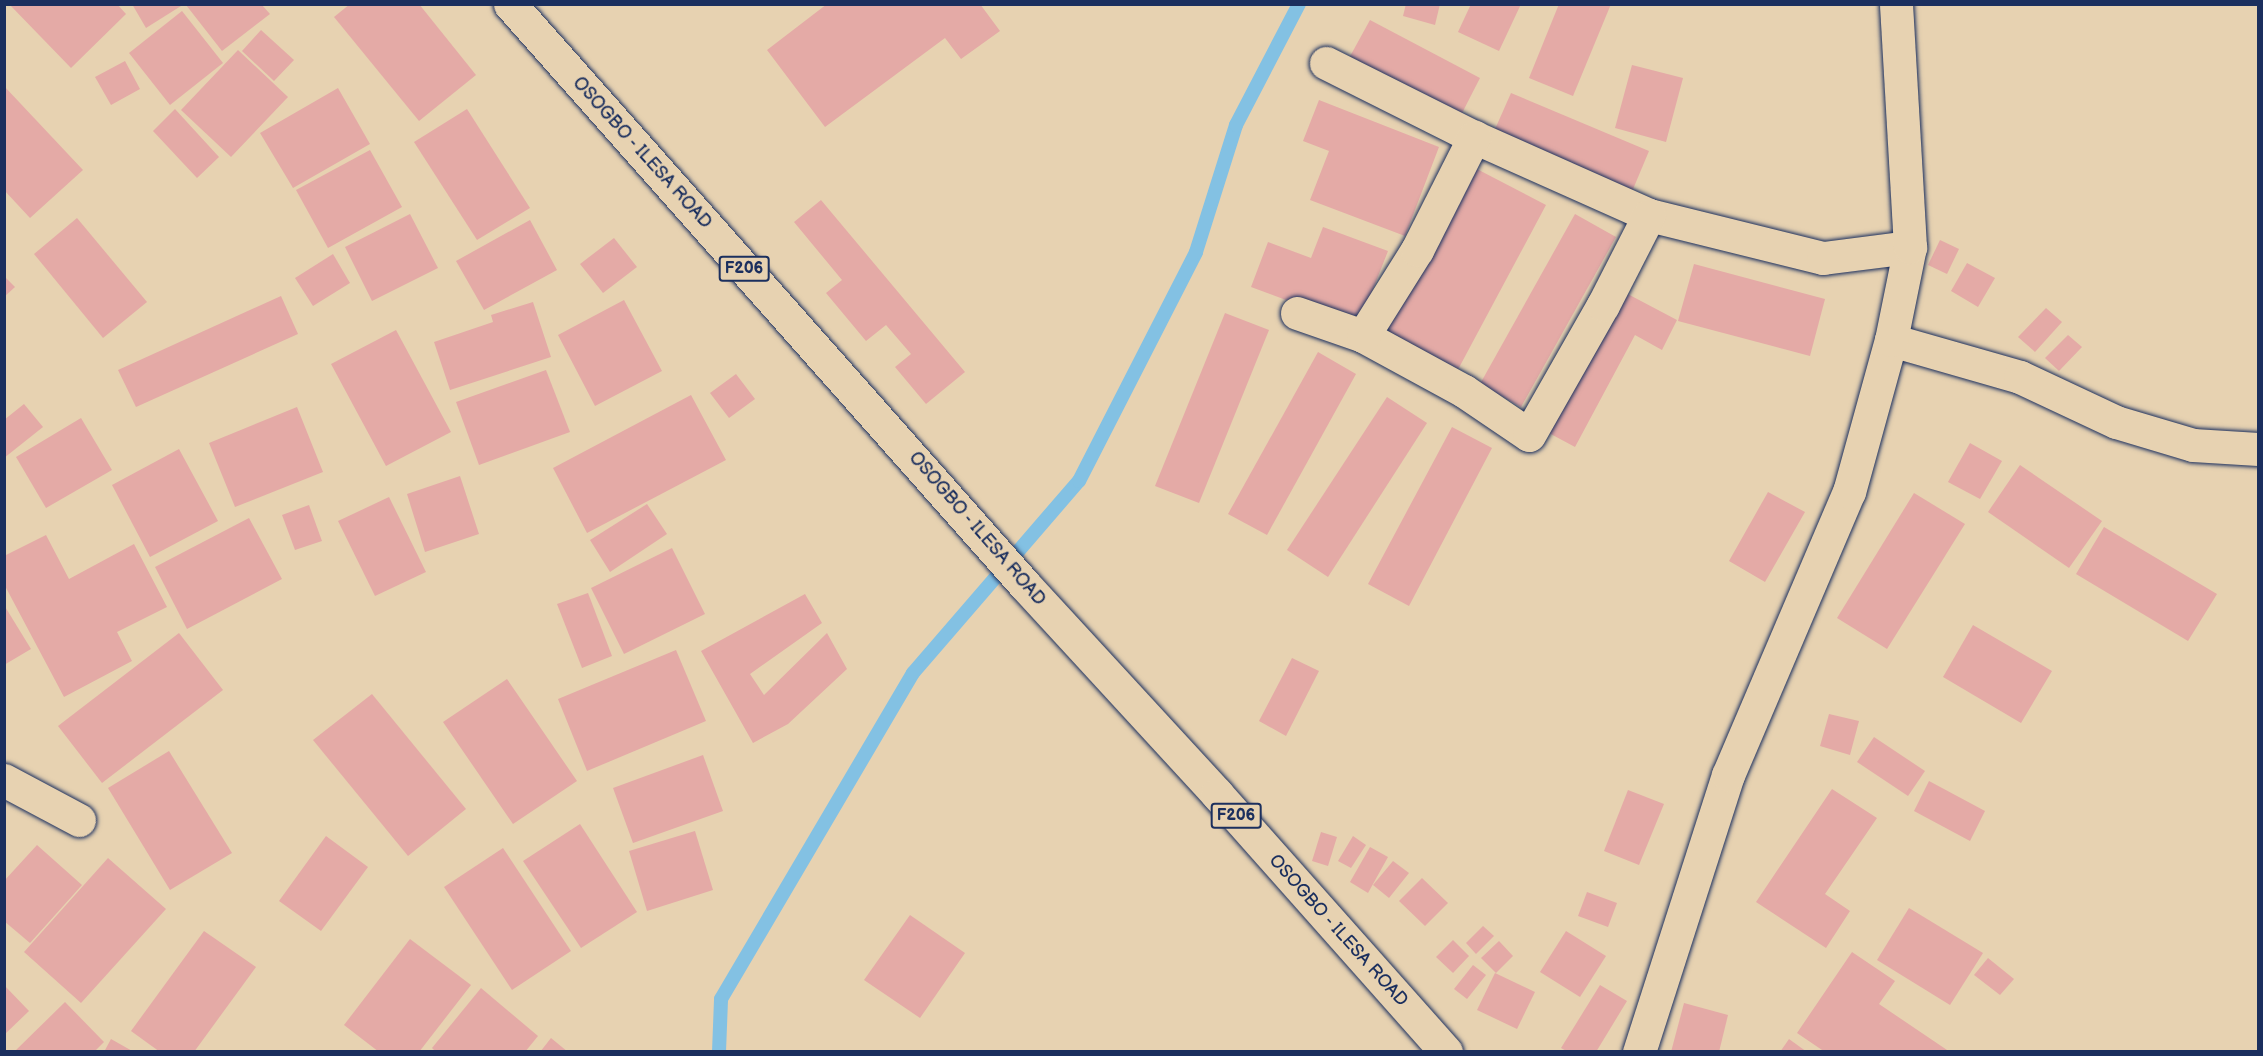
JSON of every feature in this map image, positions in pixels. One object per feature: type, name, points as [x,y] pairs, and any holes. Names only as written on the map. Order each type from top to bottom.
[{"type":"street","name":"OSOGBO - ILESA ROAD","points":[[510,4],[1024,584],[1209,785],[1446,1052]]},
{"type":"street","points":[[1640,1052],[1728,775],[1850,492],[1891,340],[1910,247],[1896,4]]},
{"type":"street","points":[[1326,63],[1474,137],[1649,215],[1823,258],[1910,247]]},
{"type":"street","points":[[1363,336],[1417,250],[1474,137]]},
{"type":"street","points":[[1297,313],[1363,336],[1464,391],[1529,435],[1603,305],[1649,215]]},
{"type":"street","points":[[1891,340],[2020,377],[2116,422],[2182,442],[2193,445],[2259,449]]},
{"type":"street","points":[[4,780],[79,820]]},
{"type":"building","points":[[9,4],[117,4],[126,14],[71,68]]},
{"type":"building","points":[[132,4],[180,4],[181,6],[146,28]]},
{"type":"building","points":[[350,4],[419,4],[476,75],[419,121],[334,17]]},
{"type":"building","points":[[827,4],[980,4],[1000,31],[961,59],[945,38],[825,127],[767,50]]},
{"type":"building","points":[[1406,4],[1440,4],[1435,25],[1403,16]]},
{"type":"building","points":[[1471,4],[1521,4],[1499,51],[1458,32]]},
{"type":"building","points":[[1559,4],[1611,4],[1573,96],[1529,78]]},
{"type":"building","points":[[186,5],[262,5],[270,14],[222,51]]},
{"type":"building","points":[[182,11],[223,63],[170,105],[129,53]]},
{"type":"building","points":[[1370,20],[1480,78],[1459,119],[1348,60]]},
{"type":"building","points":[[261,30],[294,60],[274,81],[242,51]]},
{"type":"building","points":[[238,50],[288,97],[231,157],[181,110]]},
{"type":"building","points":[[125,61],[140,89],[111,105],[95,77]]},
{"type":"building","points":[[1632,65],[1683,78],[1666,142],[1615,128]]},
{"type":"building","points":[[4,86],[83,170],[30,218],[4,190]]},
{"type":"building","points":[[338,88],[370,144],[293,188],[260,133]]},
{"type":"building","points":[[1511,93],[1649,151],[1631,194],[1492,136]]},
{"type":"building","points":[[1319,100],[1439,147],[1405,236],[1310,200],[1329,151],[1303,141]]},
{"type":"building","points":[[175,109],[219,157],[197,178],[153,131]]},
{"type":"building","points":[[467,109],[530,208],[477,240],[414,142]]},
{"type":"building","points":[[370,150],[402,207],[328,248],[296,190]]},
{"type":"building","points":[[1473,167],[1546,205],[1454,377],[1382,339]]},
{"type":"building","points":[[821,200],[965,372],[926,404],[895,367],[911,354],[886,325],[866,341],[826,293],[842,280],[794,222]]},
{"type":"building","points":[[410,214],[438,268],[372,301],[345,247]]},
{"type":"building","points":[[1575,214],[1616,237],[1521,407],[1480,384]]},
{"type":"building","points":[[77,218],[147,302],[103,338],[34,254]]},
{"type":"building","points":[[530,220],[557,270],[484,310],[456,261]]},
{"type":"building","points":[[1323,227],[1388,251],[1358,327],[1251,287],[1268,242],[1311,258]]},
{"type":"building","points":[[614,238],[637,267],[603,293],[580,264]]},
{"type":"building","points":[[1940,240],[1959,249],[1947,274],[1928,265]]},
{"type":"building","points":[[333,254],[350,283],[313,306],[295,278]]},
{"type":"building","points":[[1967,263],[1995,278],[1978,307],[1951,291]]},
{"type":"building","points":[[1694,264],[1825,299],[1810,356],[1678,321]]},
{"type":"building","points":[[4,276],[15,287],[4,297]]},
{"type":"building","points":[[1622,291],[1677,320],[1662,350],[1635,335],[1575,447],[1547,432]]},
{"type":"building","points":[[281,296],[298,334],[136,407],[118,370]]},
{"type":"building","points":[[624,300],[662,371],[595,406],[558,335]]},
{"type":"building","points":[[533,302],[551,357],[450,390],[434,342],[493,322],[491,315]]},
{"type":"building","points":[[2046,308],[2062,322],[2035,352],[2018,337]]},
{"type":"building","points":[[1225,313],[1269,330],[1199,503],[1155,486]]},
{"type":"building","points":[[396,330],[451,432],[386,466],[331,364]]},
{"type":"building","points":[[2068,335],[2082,347],[2059,371],[2045,358]]},
{"type":"building","points":[[1318,352],[1356,374],[1267,535],[1228,514]]},
{"type":"building","points":[[546,370],[570,432],[479,465],[456,402]]},
{"type":"building","points":[[736,374],[755,399],[729,418],[710,393]]},
{"type":"building","points":[[691,395],[726,460],[587,533],[553,468]]},
{"type":"building","points":[[1387,397],[1427,423],[1328,577],[1287,550]]},
{"type":"building","points":[[24,404],[43,427],[4,458],[4,420]]},
{"type":"building","points":[[297,407],[323,472],[235,507],[209,443]]},
{"type":"building","points":[[81,418],[112,470],[46,508],[16,457]]},
{"type":"building","points":[[1452,427],[1492,448],[1409,606],[1368,584]]},
{"type":"building","points":[[1970,443],[2002,461],[1980,499],[1948,482]]},
{"type":"building","points":[[179,449],[218,521],[150,557],[112,485]]},
{"type":"building","points":[[2020,465],[2102,521],[2069,568],[1988,512]]},
{"type":"building","points":[[460,476],[479,534],[425,552],[407,494]]},
{"type":"building","points":[[1768,492],[1805,512],[1765,582],[1729,561]]},
{"type":"building","points":[[1914,493],[1965,524],[1887,649],[1837,618]]},
{"type":"building","points":[[389,497],[426,572],[375,596],[338,521]]},
{"type":"building","points":[[647,504],[667,534],[610,572],[590,540]]},
{"type":"building","points":[[309,505],[322,541],[295,550],[282,515]]},
{"type":"building","points":[[249,518],[282,579],[187,629],[155,567]]},
{"type":"building","points":[[2104,527],[2217,594],[2188,641],[2076,574]]},
{"type":"building","points":[[46,535],[69,579],[134,544],[167,607],[117,632],[132,661],[64,697],[4,584],[4,556]]},
{"type":"building","points":[[672,548],[705,614],[624,654],[591,588]]},
{"type":"building","points":[[588,593],[612,656],[582,668],[557,604]]},
{"type":"building","points":[[805,594],[822,623],[750,674],[764,695],[827,633],[847,669],[788,724],[753,743],[701,651]]},
{"type":"building","points":[[4,605],[31,649],[4,665]]},
{"type":"building","points":[[1973,625],[2052,671],[2021,723],[1943,677]]},
{"type":"building","points":[[179,633],[223,690],[102,783],[58,726]]},
{"type":"building","points":[[676,650],[706,721],[587,771],[558,699]]},
{"type":"building","points":[[1292,658],[1319,671],[1286,736],[1259,721]]},
{"type":"building","points":[[507,679],[577,781],[513,824],[443,722]]},
{"type":"building","points":[[372,694],[466,809],[408,856],[313,740]]},
{"type":"building","points":[[1829,714],[1859,721],[1850,755],[1820,746]]},
{"type":"building","points":[[1874,737],[1925,771],[1908,796],[1857,762]]},
{"type":"building","points":[[169,751],[232,853],[170,890],[108,788]]},
{"type":"building","points":[[703,755],[723,811],[633,843],[613,788]]},
{"type":"building","points":[[1929,781],[1985,811],[1970,841],[1914,811]]},
{"type":"building","points":[[1832,789],[1877,818],[1825,894],[1850,911],[1826,948],[1756,902]]},
{"type":"building","points":[[1628,790],[1664,804],[1639,865],[1604,851]]},
{"type":"building","points":[[580,824],[637,912],[581,948],[523,861]]},
{"type":"building","points":[[695,831],[713,890],[647,911],[629,851]]},
{"type":"building","points":[[1321,832],[1337,837],[1328,866],[1312,861]]},
{"type":"building","points":[[326,836],[368,867],[321,931],[279,901]]},
{"type":"building","points":[[1353,836],[1366,845],[1351,868],[1338,861]]},
{"type":"building","points":[[37,845],[82,885],[30,943],[4,921],[4,881]]},
{"type":"building","points":[[1370,847],[1388,857],[1368,893],[1350,882]]},
{"type":"building","points":[[503,848],[571,951],[512,990],[444,887]]},
{"type":"building","points":[[108,858],[166,909],[81,1003],[24,952]]},
{"type":"building","points":[[1393,861],[1409,873],[1389,898],[1373,885]]},
{"type":"building","points":[[1422,878],[1448,903],[1425,926],[1399,901]]},
{"type":"building","points":[[1587,892],[1617,903],[1608,927],[1578,916]]},
{"type":"building","points":[[1909,908],[1983,953],[1950,1005],[1877,960]]},
{"type":"building","points":[[910,915],[965,953],[920,1018],[864,980]]},
{"type":"building","points":[[1483,926],[1494,936],[1476,954],[1466,943]]},
{"type":"building","points":[[204,931],[256,967],[194,1052],[160,1052],[131,1031]]},
{"type":"building","points":[[1566,931],[1606,956],[1580,997],[1540,972]]},
{"type":"building","points":[[410,939],[471,985],[419,1052],[379,1052],[344,1025]]},
{"type":"building","points":[[1453,940],[1469,956],[1453,973],[1436,957]]},
{"type":"building","points":[[1499,941],[1513,956],[1496,973],[1481,958]]},
{"type":"building","points":[[1852,952],[1895,981],[1879,1004],[1950,1052],[1825,1052],[1797,1033]]},
{"type":"building","points":[[1988,958],[2014,979],[2000,995],[1974,975]]},
{"type":"building","points":[[1473,965],[1486,975],[1467,999],[1454,989]]},
{"type":"building","points":[[1495,973],[1535,992],[1517,1029],[1477,1010]]},
{"type":"building","points":[[4,985],[29,1011],[4,1035]]},
{"type":"building","points":[[1600,985],[1627,1001],[1596,1052],[1568,1052],[1561,1048]]},
{"type":"building","points":[[481,988],[538,1036],[525,1052],[436,1052],[432,1048]]},
{"type":"building","points":[[65,1002],[104,1042],[94,1052],[14,1052]]},
{"type":"building","points":[[1684,1003],[1728,1015],[1719,1052],[1671,1052]]},
{"type":"building","points":[[551,1038],[568,1052],[540,1052]]},
{"type":"building","points":[[111,1039],[134,1052],[104,1052]]},
{"type":"building","points":[[1789,1039],[1807,1052],[1780,1052]]},
{"type":"waterway","points":[[719,1052],[721,999],[913,673],[1079,481],[1196,252],[1236,125],[1299,4]]}]
